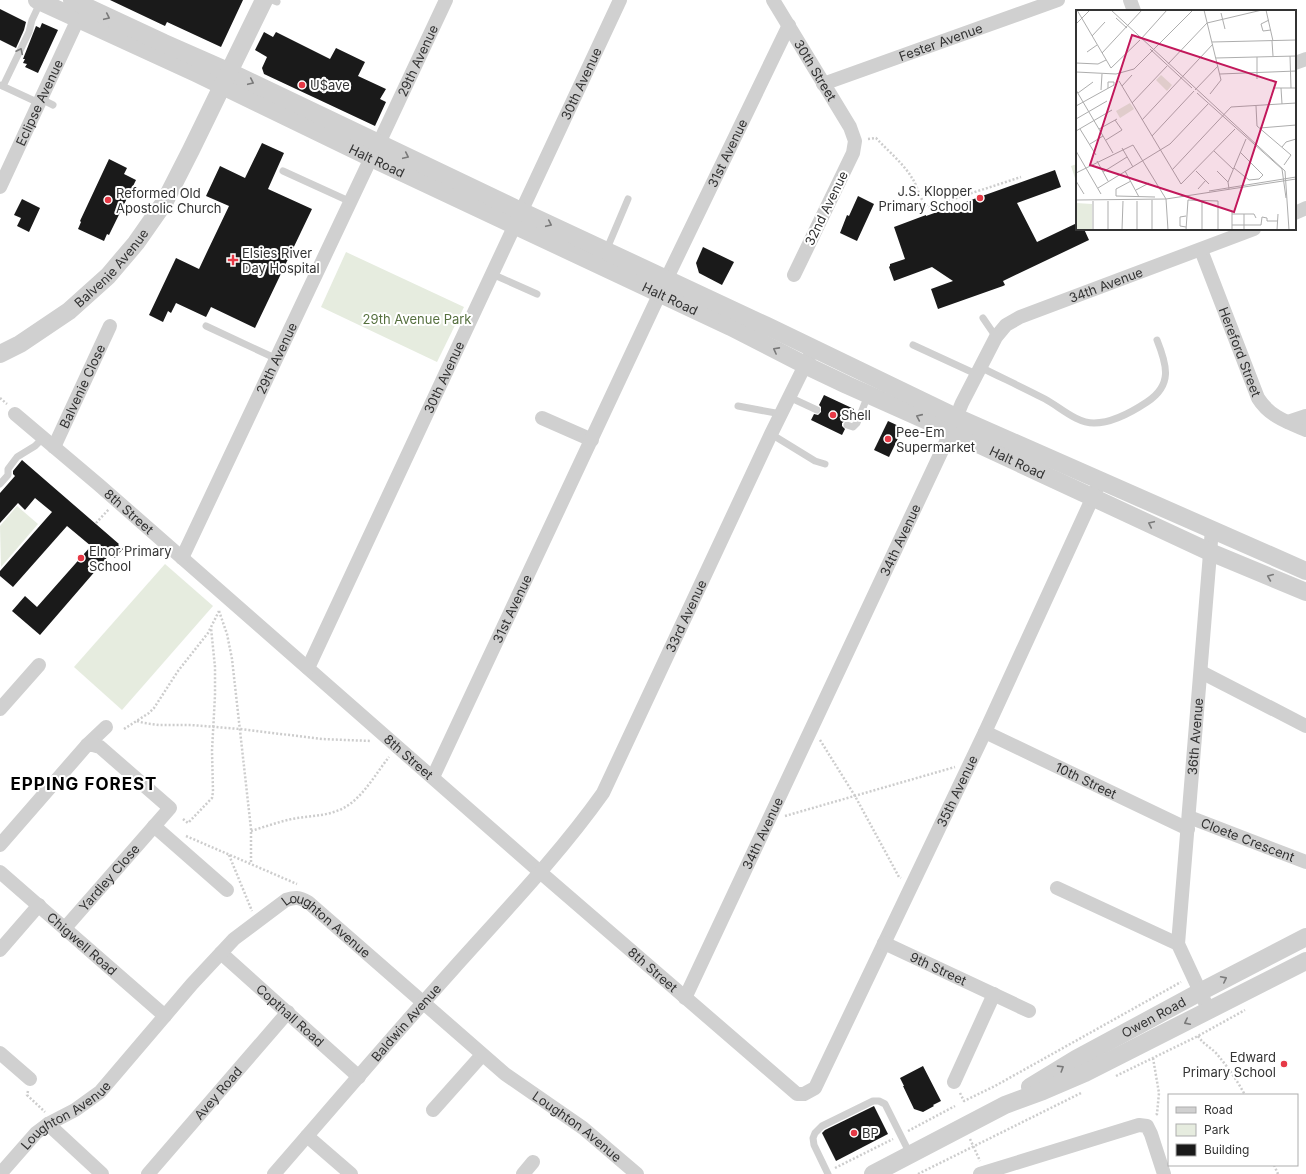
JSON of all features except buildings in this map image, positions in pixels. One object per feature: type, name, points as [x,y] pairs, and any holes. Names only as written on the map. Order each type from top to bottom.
[{"type":"street","name":"29th Avenue","points":[[182,558],[446,0]]},
{"type":"street","name":"30th Avenue","points":[[308,668],[620,0]]},
{"type":"street","name":"30th Street","points":[[773,0],[850,127],[855,141]]},
{"type":"street","name":"Fester Avenue","points":[[823,84],[1058,0]]},
{"type":"street","points":[[1130,0],[1134,10]]},
{"type":"street","name":"Halt Road","points":[[39,1],[81,6],[164,43],[226,79],[663,287],[813,349],[1093,498],[1210,552],[1306,592]]},
{"type":"street","name":"Balvenie Avenue","points":[[0,354],[20,344],[69,311],[108,276],[136,243],[164,203],[226,79],[271,1]]},
{"type":"street","name":"Eclipse Avenue","points":[[0,187],[44,102],[81,6]]},
{"type":"street","name":"31st Avenue","points":[[433,777],[663,287],[788,26]]},
{"type":"street","points":[[1296,63],[1306,59]]},
{"type":"street","name":"32nd Avenue","points":[[794,275],[853,153],[855,141]]},
{"type":"street","points":[[1296,213],[1306,208]]},
{"type":"street","name":"Halt Road","points":[[518,218],[606,251],[731,327],[868,395],[953,424],[1100,481],[1306,571]]},
{"type":"street","name":"34th Avenue","points":[[685,998],[810,733],[978,370],[996,337],[1006,325],[1020,317],[1251,230]]},
{"type":"street","name":"Hereford Street","points":[[1201,250],[1258,398],[1270,412],[1306,430]]},
{"type":"street","name":"Balvenie Close","points":[[54,447],[110,326]]},
{"type":"street","name":"33rd Avenue","points":[[540,872],[591,810],[606,786],[771,434],[813,349]]},
{"type":"street","name":"8th Street","points":[[13,411],[793,1092],[797,1094],[804,1094]]},
{"type":"street","points":[[1288,422],[1306,416]]},
{"type":"street","points":[[542,418],[592,440]]},
{"type":"street","name":"35th Avenue","points":[[804,1094],[815,1088],[985,732],[1100,481]]},
{"type":"street","name":"36th Avenue","points":[[1209,1012],[1178,944],[1212,529]]},
{"type":"street","points":[[0,709],[39,665]]},
{"type":"street","points":[[1201,672],[1306,726]]},
{"type":"street","points":[[0,845],[87,746],[106,727]]},
{"type":"street","name":"10th Street","points":[[985,732],[1188,823]]},
{"type":"street","name":"Yardley Close","points":[[65,928],[170,808],[100,747],[93,745],[87,746]]},
{"type":"street","name":"Cloete Crescent","points":[[1188,823],[1306,862]]},
{"type":"street","points":[[154,826],[227,890]]},
{"type":"street","name":"Chigwell Road","points":[[0,872],[165,1016]]},
{"type":"street","name":"Baldwin Avenue","points":[[274,1174],[423,1002],[540,872]]},
{"type":"street","points":[[1057,888],[1178,944]]},
{"type":"street","name":"Loughton Avenue","points":[[0,1174],[49,1120],[75,1110],[100,1092],[234,939],[286,900],[300,898],[308,902],[482,1055],[528,1091],[565,1114],[636,1174]]},
{"type":"street","points":[[0,950],[39,905]]},
{"type":"street","name":"Owen Road","points":[[1005,1105],[1038,1082],[1076,1059],[1306,937]]},
{"type":"street","name":"9th Street","points":[[884,943],[1029,1011]]},
{"type":"street","name":"Copthall Road","points":[[221,953],[359,1076]]},
{"type":"street","name":"Owen Road","points":[[873,1174],[1005,1105],[1085,1073],[1209,1012],[1306,961]]},
{"type":"street","points":[[954,1082],[994,994]]},
{"type":"street","name":"Avey Road","points":[[148,1174],[288,1012]]},
{"type":"street","points":[[0,1053],[30,1079]]},
{"type":"street","points":[[434,1110],[482,1055]]},
{"type":"street","points":[[49,1120],[102,1174]]},
{"type":"street","points":[[982,1173],[1016,1169],[1139,1125],[1147,1126],[1164,1174]]},
{"type":"street","points":[[307,1136],[351,1174]]},
{"type":"street","points":[[523,1174],[533,1162]]},
{"type":"lane","points":[[39,1],[29,32],[2,85],[44,102]]},
{"type":"lane","points":[[283,171],[351,202]]},
{"type":"lane","points":[[606,251],[628,200]]},
{"type":"lane","points":[[492,274],[537,294]]},
{"type":"lane","points":[[983,318],[996,337]]},
{"type":"lane","points":[[206,326],[277,359]]},
{"type":"lane","points":[[913,345],[978,370],[1046,400],[1082,421],[1095,423],[1115,419],[1132,412],[1157,396],[1164,384],[1166,374],[1165,365],[1157,340]]},
{"type":"lane","points":[[847,424],[853,427],[857,423],[868,395]]},
{"type":"lane","points":[[789,397],[817,410]]},
{"type":"lane","points":[[738,406],[781,414]]},
{"type":"lane","points":[[771,434],[815,461],[825,464]]},
{"type":"lane","points":[[0,484],[8,475],[8,469],[17,457],[35,446],[43,438]]},
{"type":"lane","points":[[827,1173],[813,1141],[815,1133],[822,1126],[868,1102],[879,1101],[885,1104],[911,1154]]},
{"type":"path","points":[[855,141],[876,138],[912,178],[924,205],[929,207],[1021,177]]},
{"type":"path","points":[[0,398],[13,411]]},
{"type":"path","points":[[96,523],[112,506]]},
{"type":"path","points":[[124,729],[154,708],[178,671],[211,628],[221,607]]},
{"type":"path","points":[[219,611],[227,634],[232,658],[251,831],[251,864]]},
{"type":"path","points":[[183,819],[188,823],[212,798],[213,792],[212,751],[216,696],[211,628]]},
{"type":"path","points":[[137,721],[159,725],[240,729],[322,739],[373,741]]},
{"type":"path","points":[[810,733],[819,738],[855,796],[899,877],[913,882]]},
{"type":"path","points":[[251,831],[291,819],[328,815],[337,812],[359,796],[393,754]]},
{"type":"path","points":[[771,815],[780,817],[958,766],[967,769]]},
{"type":"path","points":[[182,834],[299,885]]},
{"type":"path","points":[[229,855],[254,916]]},
{"type":"path","points":[[1198,1036],[1203,1044],[1215,1053],[1236,1080],[1244,1094]]},
{"type":"path","points":[[1147,1126],[1157,1114],[1159,1093],[1153,1058]]},
{"type":"path","points":[[27,1095],[49,1120]]},
{"type":"path","points":[[827,1173],[955,1106]]},
{"type":"path","points":[[970,1139],[979,1155],[982,1173]]},
{"type":"green space","points":[[1076,164],[1076,181],[1071,166]]},
{"type":"green space","name":"29th Avenue Park","points":[[346,252],[464,307],[437,362],[321,307]]},
{"type":"green space","points":[[17,506],[38,524],[1,567],[0,526]]},
{"type":"green space","points":[[165,564],[213,606],[122,710],[74,667]]},
{"type":"place","name":"U$ave","points":[[302,85]]},
{"type":"place","name":"J.S. Klopper Primary School","points":[[980,198]]},
{"type":"place","name":"Reformed Old Apostolic Church","points":[[108,200]]},
{"type":"place","name":"Elsies River Day Hospital","points":[[233,260]]},
{"type":"place","name":"Shell","points":[[833,415]]},
{"type":"place","name":"Pee-Em Supermarket","points":[[888,439]]},
{"type":"place","name":"Elnor Primary School","points":[[81,558]]},
{"type":"place","name":"Edward Primary School","points":[[1284,1064]]},
{"type":"place","name":"BP","points":[[854,1133]]},
{"type":"district","name":"EPPING FOREST","points":[[84,784]]}]
